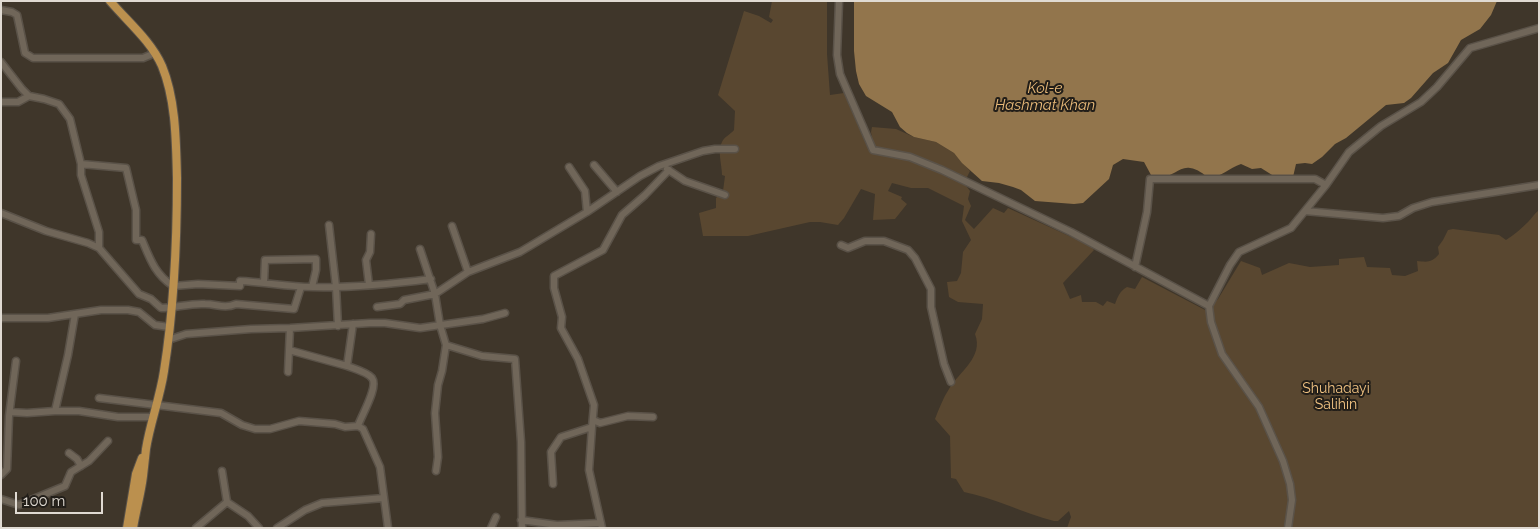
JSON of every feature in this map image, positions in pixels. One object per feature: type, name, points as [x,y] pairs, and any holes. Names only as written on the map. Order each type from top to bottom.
[{"type":"main road","points":[[110,1],[145,40],[163,68],[175,125],[177,198],[172,306],[164,373],[146,449],[142,485],[133,528]]},
{"type":"main road","points":[[128,528],[136,474],[146,449]]},
{"type":"street","points":[[839,1],[838,55],[840,74],[873,150],[910,157],[942,170],[1071,232],[1209,306]]},
{"type":"street","points":[[1,10],[17,15],[25,53],[32,58],[143,58],[155,53]]},
{"type":"street","points":[[1288,528],[1292,500],[1290,484],[1283,461],[1259,407],[1222,354],[1209,306],[1230,265],[1239,252],[1291,228],[1326,185],[1349,152],[1381,126],[1421,102],[1437,87],[1470,48],[1539,28]]},
{"type":"street","points":[[1,62],[22,89],[30,96],[59,104],[72,126],[81,164],[81,175],[99,232],[99,248]]},
{"type":"street","points":[[1,102],[18,102],[30,96]]},
{"type":"street","points":[[377,307],[400,304],[404,300],[436,294],[468,272],[520,252],[587,212],[640,176],[661,166],[703,151],[735,149]]},
{"type":"street","points":[[81,164],[126,168],[136,210],[136,240],[142,240],[152,264],[158,273],[172,286],[198,284],[240,286],[240,281],[300,287],[336,287],[431,278]]},
{"type":"street","points":[[594,165],[617,192]]},
{"type":"street","points":[[661,166],[685,182],[724,195]]},
{"type":"street","points":[[569,167],[585,191],[587,212]]},
{"type":"street","points":[[521,520],[557,524],[601,525],[588,470],[594,405],[578,360],[561,328],[562,317],[554,288],[554,276],[602,250],[622,215],[669,170]]},
{"type":"street","points":[[1135,267],[1148,212],[1150,179],[1315,179],[1326,185]]},
{"type":"street","points":[[1305,211],[1383,218],[1399,216],[1412,208],[1432,202],[1539,185]]},
{"type":"street","points":[[1,214],[99,248],[139,294],[151,299],[161,308],[204,304],[221,308],[236,304],[294,309],[300,287]]},
{"type":"street","points":[[329,225],[338,326]]},
{"type":"street","points":[[452,226],[468,272]]},
{"type":"street","points":[[369,285],[366,260],[370,252],[371,234]]},
{"type":"street","points":[[841,245],[848,248],[865,241],[884,241],[900,246],[911,254],[930,289],[931,307],[944,364],[951,382]]},
{"type":"street","points":[[420,249],[436,294],[440,325],[446,345],[438,385],[435,413],[438,457],[436,471]]},
{"type":"street","points":[[264,282],[265,260],[316,259],[316,270],[312,287]]},
{"type":"street","points":[[1,318],[48,318],[101,310],[128,310],[139,312],[155,325],[169,327]]},
{"type":"street","points":[[168,340],[186,334],[353,324],[385,323],[420,328],[506,313]]},
{"type":"street","points":[[55,411],[75,314]]},
{"type":"street","points":[[347,366],[353,324]]},
{"type":"street","points":[[288,372],[290,328]]},
{"type":"street","points":[[446,345],[482,356],[515,358],[521,442],[522,528]]},
{"type":"street","points":[[290,350],[347,366],[368,374],[373,379],[374,384],[369,401],[358,426]]},
{"type":"street","points":[[1,475],[7,469],[9,414],[16,361]]},
{"type":"street","points":[[99,398],[221,413],[242,425],[255,429],[270,429],[299,421],[335,424],[345,427],[358,426],[363,429],[380,467],[388,528]]},
{"type":"street","points":[[2,411],[9,414],[79,411],[118,417],[153,417]]},
{"type":"street","points":[[553,484],[551,452],[561,436],[593,424],[628,416],[653,417]]},
{"type":"street","points":[[1,499],[19,505],[65,486],[71,472],[89,461],[108,440]]},
{"type":"street","points":[[69,453],[77,459],[81,466]]},
{"type":"street","points":[[222,471],[227,502],[248,516],[259,528]]},
{"type":"street","points":[[277,528],[305,510],[322,503],[384,498]]},
{"type":"street","points":[[196,528],[227,502]]},
{"type":"street","points":[[491,528],[496,516]]},
{"type":"green space","name":"Shuhadayi Salihin","points":[[772,1],[827,1],[827,54],[830,95],[844,93],[866,144],[873,143],[872,127],[896,129],[914,137],[936,142],[954,153],[970,171],[964,183],[970,191],[968,199],[971,206],[965,220],[974,229],[993,208],[1004,213],[1008,208],[1091,246],[1094,250],[1063,283],[1070,299],[1081,295],[1082,302],[1096,302],[1103,306],[1107,301],[1115,304],[1123,290],[1127,287],[1135,289],[1142,277],[1207,311],[1218,299],[1241,261],[1260,268],[1262,275],[1289,263],[1310,267],[1339,265],[1339,259],[1364,257],[1367,267],[1390,268],[1392,275],[1405,276],[1418,271],[1417,261],[1429,261],[1439,254],[1438,247],[1448,230],[1499,235],[1506,240],[1523,227],[1539,210],[1539,528],[1067,528],[1071,517],[1069,511],[1058,521],[1054,521],[964,492],[956,479],[951,478],[950,436],[935,419],[947,392],[973,357],[977,342],[975,334],[982,319],[983,304],[958,302],[949,297],[947,282],[957,281],[961,273],[963,252],[971,240],[962,221],[964,206],[928,188],[911,188],[892,183],[888,191],[902,197],[901,199],[907,204],[895,219],[873,220],[875,194],[861,189],[838,225],[810,222],[748,236],[703,236],[699,213],[716,208],[716,198],[723,191],[725,176],[722,175],[721,145],[724,139],[734,130],[735,111],[718,95],[744,11],[759,16],[771,23],[773,20],[769,17]]},
{"type":"water","name":"Kol-e Hashmat Khan","points":[[854,1],[1497,1],[1491,15],[1480,29],[1461,40],[1448,63],[1433,73],[1411,98],[1404,103],[1386,105],[1312,164],[1296,164],[1293,177],[1280,180],[1261,168],[1252,169],[1241,164],[1209,178],[1190,168],[1181,169],[1168,176],[1158,177],[1151,175],[1144,162],[1123,159],[1113,165],[1109,179],[1083,203],[1074,204],[1035,201],[1021,190],[999,183],[982,181],[954,153],[936,142],[914,137],[907,133],[900,127],[892,112],[866,96],[859,84],[856,71]]}]
